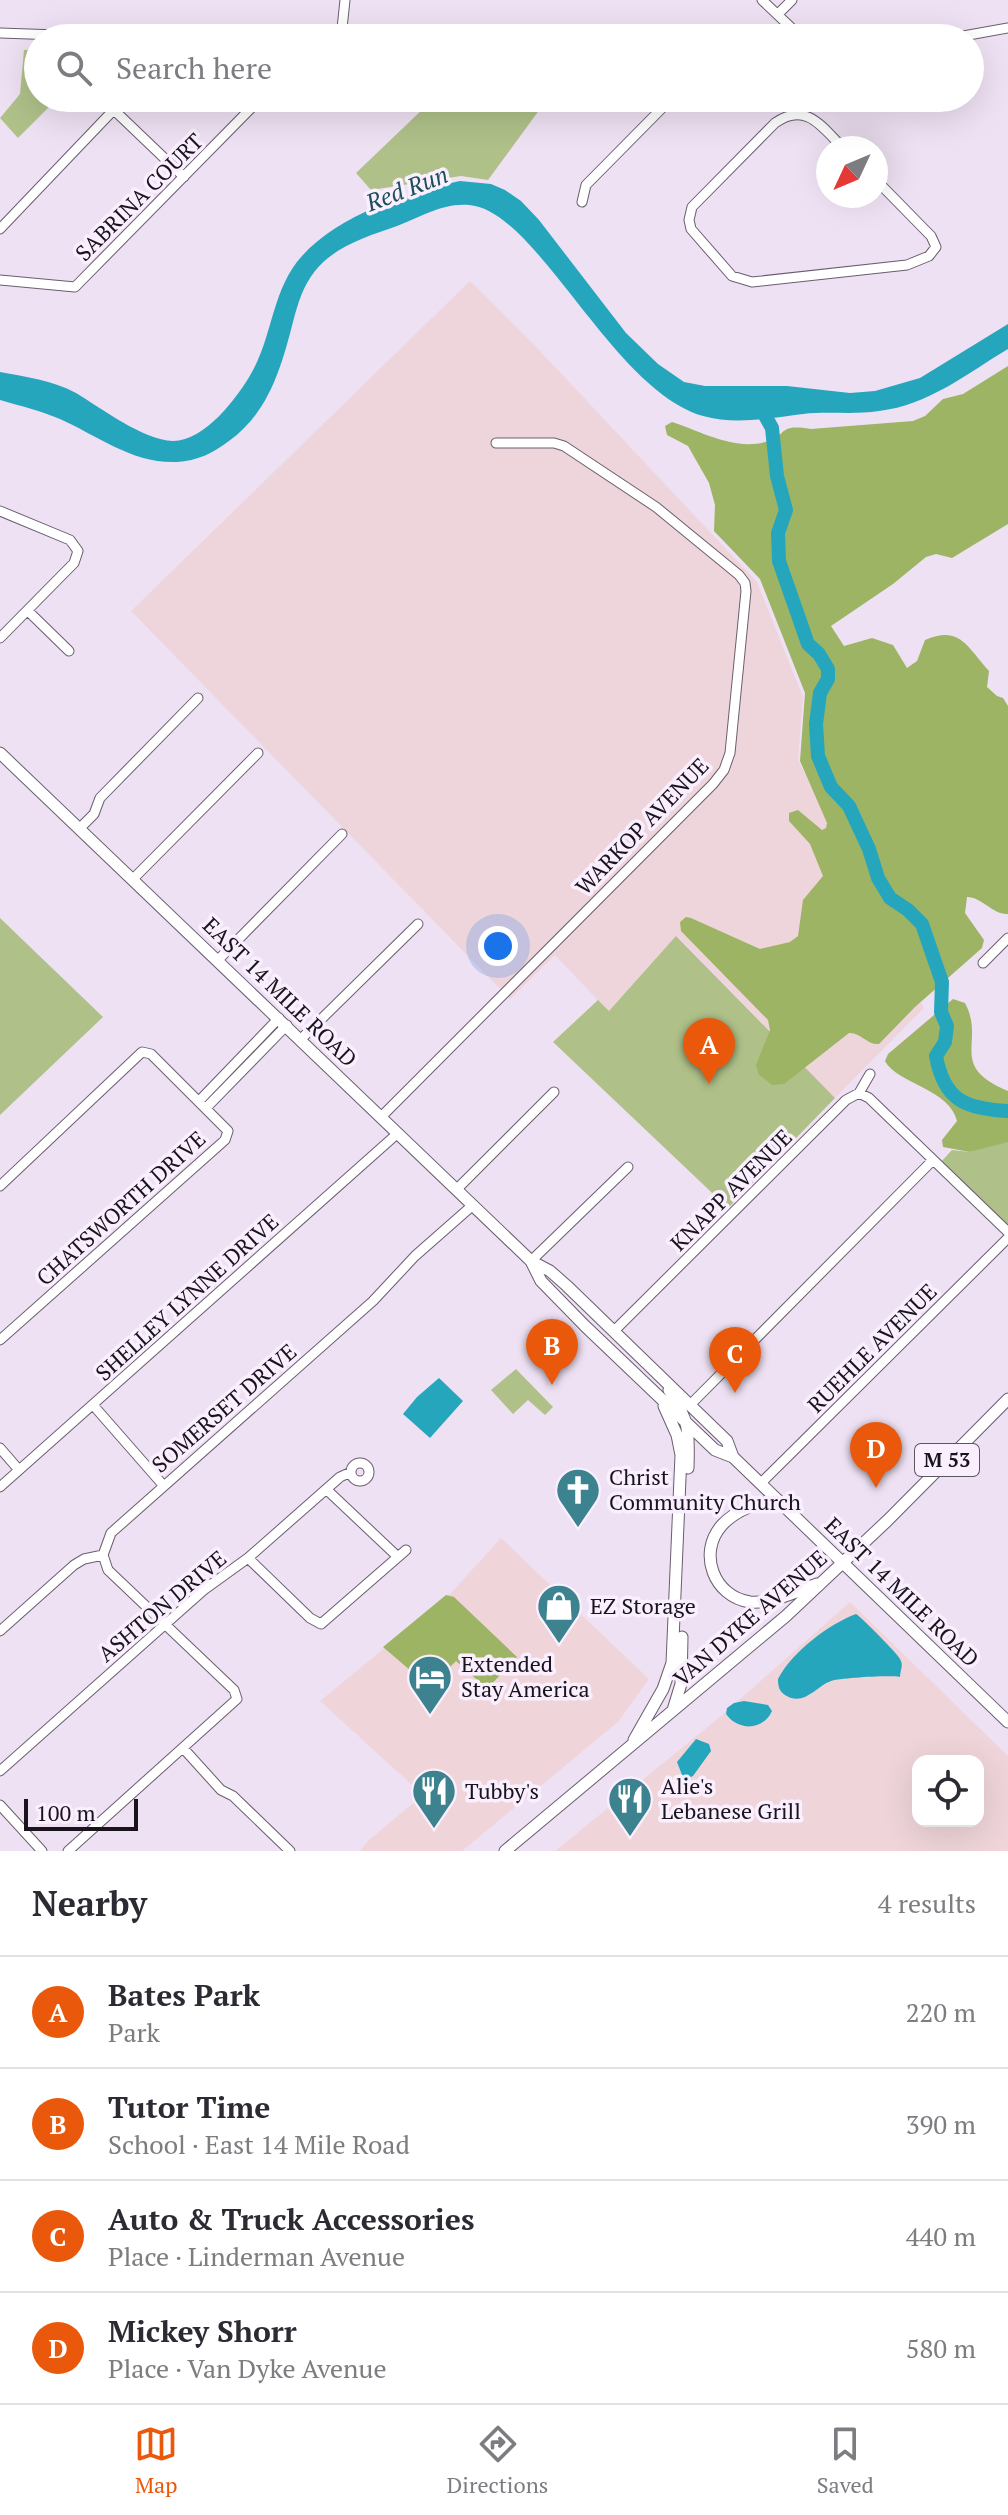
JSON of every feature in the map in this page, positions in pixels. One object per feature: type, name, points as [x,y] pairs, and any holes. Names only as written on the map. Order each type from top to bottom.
[{"type":"main road","name":"EAST 14 MILE ROAD","points":[[0,753],[531,1261],[550,1271],[691,1404],[727,1441],[733,1457]]},
{"type":"main road","name":"EAST 14 MILE ROAD","points":[[531,1261],[541,1281],[603,1345],[715,1450],[733,1457],[761,1483],[1008,1722]]},
{"type":"main road","points":[[658,1373],[684,1412],[688,1426],[681,1684],[671,1714]]},
{"type":"main road","points":[[630,1748],[663,1689],[673,1654],[681,1455],[674,1427],[660,1399]]},
{"type":"main road","name":"VAN DYKE AVENUE","points":[[505,1851],[671,1714],[821,1583],[1008,1399]]},
{"type":"main road","points":[[778,1500],[752,1506],[729,1519],[717,1531],[709,1552],[717,1581],[734,1597],[756,1602],[821,1583]]},
{"type":"street","points":[[342,24],[345,0]]},
{"type":"street","points":[[762,0],[788,24]]},
{"type":"street","points":[[778,14],[792,0]]},
{"type":"street","points":[[984,32],[1008,28]]},
{"type":"street","points":[[0,33],[24,34]]},
{"type":"street","points":[[0,229],[114,112]]},
{"type":"street","points":[[116,112],[184,177]]},
{"type":"street","name":"SABRINA COURT","points":[[0,280],[75,287],[247,112]]},
{"type":"street","points":[[582,202],[586,185],[658,112]]},
{"type":"street","points":[[831,136],[819,124],[797,114],[775,123],[692,207],[689,220],[691,229],[732,276],[752,282],[896,268],[923,259],[936,247],[926,230],[888,192]]},
{"type":"street","name":"WARKOP AVENUE","points":[[381,1117],[713,784],[724,770],[730,753],[745,583],[730,566],[656,507],[564,446],[554,443],[496,443]]},
{"type":"street","points":[[0,511],[70,540],[78,551],[74,563],[0,638]]},
{"type":"street","points":[[28,611],[69,651]]},
{"type":"street","points":[[80,828],[94,814],[100,798],[198,698]]},
{"type":"street","points":[[134,878],[258,753]]},
{"type":"street","points":[[218,960],[342,834]]},
{"type":"street","points":[[301,1039],[418,924]]},
{"type":"street","points":[[983,963],[1008,938]]},
{"type":"street","points":[[0,1186],[144,1051],[151,1054],[202,1104],[283,1022]]},
{"type":"street","name":"KNAPP AVENUE","points":[[614,1331],[846,1100],[859,1093],[870,1074]]},
{"type":"street","points":[[456,1190],[554,1092]]},
{"type":"street","points":[[859,1093],[869,1098],[1008,1235]]},
{"type":"street","name":"CHATSWORTH DRIVE","points":[[0,1340],[225,1140],[229,1134],[202,1104]]},
{"type":"street","name":"SHELLEY LYNNE DRIVE","points":[[0,1487],[398,1133]]},
{"type":"street","points":[[691,1404],[933,1160]]},
{"type":"street","points":[[531,1261],[628,1167]]},
{"type":"street","name":"SOMERSET DRIVE","points":[[103,1555],[111,1533],[373,1301],[415,1256],[473,1205]]},
{"type":"street","name":"RUEHLE AVENUE","points":[[761,1483],[1008,1235]]},
{"type":"street","points":[[93,1405],[163,1485]]},
{"type":"street","points":[[0,1448],[19,1470]]},
{"type":"street","name":"ASHTON DRIVE","points":[[0,1771],[205,1589],[248,1558],[340,1477],[351,1472]]},
{"type":"street","points":[[248,1558],[310,1618],[321,1624],[402,1554],[326,1489]]},
{"type":"street","points":[[0,1631],[74,1565],[84,1559],[103,1555],[108,1570],[237,1696],[68,1851]]},
{"type":"street","points":[[183,1748],[221,1790],[233,1796],[290,1851]]},
{"type":"street","points":[[0,1805],[42,1851]]},
{"type":"shaded area","points":[[470,281],[757,582],[803,697],[798,760],[924,1008],[835,1098],[677,936],[609,1012],[555,955],[510,999],[131,611]]},
{"type":"shaded area","points":[[501,1538],[649,1679],[618,1722],[462,1851],[360,1851],[423,1795],[320,1701],[450,1594]]},
{"type":"shaded area","points":[[850,1602],[1008,1756],[1008,1851],[555,1851],[721,1716]]},
{"type":"green space","points":[[24,50],[24,112],[44,112],[18,138],[0,118],[20,94]]},
{"type":"green space","points":[[420,112],[538,112],[488,180],[461,176],[371,190],[356,173]]},
{"type":"green space","points":[[1008,366],[1008,524],[952,558],[936,554],[926,557],[893,584],[831,626],[844,646],[872,638],[893,645],[907,668],[917,661],[925,640],[947,635],[955,637],[989,671],[987,687],[1003,698],[1008,706],[1008,914],[967,897],[965,913],[984,940],[982,948],[915,1007],[879,1044],[849,1033],[784,1084],[772,1085],[759,1075],[756,1065],[770,1030],[768,1020],[681,931],[680,922],[686,917],[691,918],[760,949],[790,942],[798,936],[803,900],[823,876],[810,844],[789,821],[789,813],[798,810],[822,830],[827,823],[800,761],[805,693],[760,579],[714,531],[715,505],[709,483],[688,446],[667,435],[665,426],[672,422],[718,439],[754,444],[765,442],[792,428],[913,421],[925,416],[943,399],[963,394]]},
{"type":"green space","points":[[0,918],[103,1017],[0,1115]]},
{"type":"green space","points":[[676,936],[835,1098],[728,1208],[553,1042],[598,1000],[609,1011]]},
{"type":"green space","points":[[953,999],[965,1003],[970,1017],[973,1062],[978,1072],[1008,1091],[1008,1142],[970,1152],[943,1147],[942,1140],[957,1121],[952,1110],[934,1094],[891,1069],[885,1061],[888,1054]]},
{"type":"green space","points":[[1008,1141],[1008,1228],[940,1163],[952,1150],[970,1152]]},
{"type":"green space","points":[[516,1369],[553,1407],[545,1415],[528,1400],[513,1414],[491,1390]]},
{"type":"green space","points":[[446,1595],[454,1597],[517,1657],[487,1689],[456,1661],[436,1681],[418,1677],[383,1647]]},
{"type":"water","name":"Red Run","points":[[460,181],[491,184],[521,201],[626,333],[658,364],[684,382],[705,386],[787,386],[850,393],[875,391],[920,378],[1008,324],[1008,349],[931,395],[897,408],[753,420],[703,416],[670,400],[638,373],[521,236],[495,214],[469,205],[459,205],[432,211],[364,238],[342,248],[323,262],[301,295],[278,372],[264,403],[243,429],[204,456],[177,462],[146,459],[116,448],[60,419],[0,400],[0,372],[58,385],[136,429],[161,439],[173,441],[197,434],[229,405],[252,372],[284,283],[302,256],[335,228],[375,207]]},
{"type":"water","points":[[439,1378],[463,1401],[430,1438],[403,1414]]},
{"type":"water","points":[[856,1614],[898,1656],[902,1664],[900,1677],[831,1681],[798,1699],[783,1693],[778,1679],[792,1659],[823,1632]]},
{"type":"water","points":[[744,1701],[768,1705],[772,1711],[757,1725],[737,1724],[726,1714],[727,1708]]},
{"type":"water","points":[[696,1739],[709,1744],[711,1751],[693,1776],[684,1780],[677,1762]]},
{"type":"waterway","points":[[758,403],[772,428],[777,476],[786,510],[778,533],[779,561],[808,644],[828,669],[828,679],[820,693],[816,724],[818,756],[831,787],[849,806],[869,849],[878,878],[890,898],[922,924],[942,982],[941,1012],[947,1026],[945,1042],[936,1056],[945,1083],[951,1092],[968,1104],[1008,1111]]},
{"type":"place","name":"Bates Park","points":[[709,1084]]},
{"type":"place","name":"Tutor Time","points":[[552,1385]]},
{"type":"place","name":"Auto & Truck Accessories","points":[[735,1393]]},
{"type":"place","name":"Mickey Shorr","points":[[876,1488]]},
{"type":"place","name":"Christ Community Church","points":[[578,1529]]},
{"type":"place","name":"EZ Storage","points":[[559,1645]]},
{"type":"place","name":"Extended Stay America","points":[[430,1716]]},
{"type":"place","name":"Tubby's","points":[[434,1830]]},
{"type":"place","name":"Alie's Lebanese Grill","points":[[630,1838]]}]
